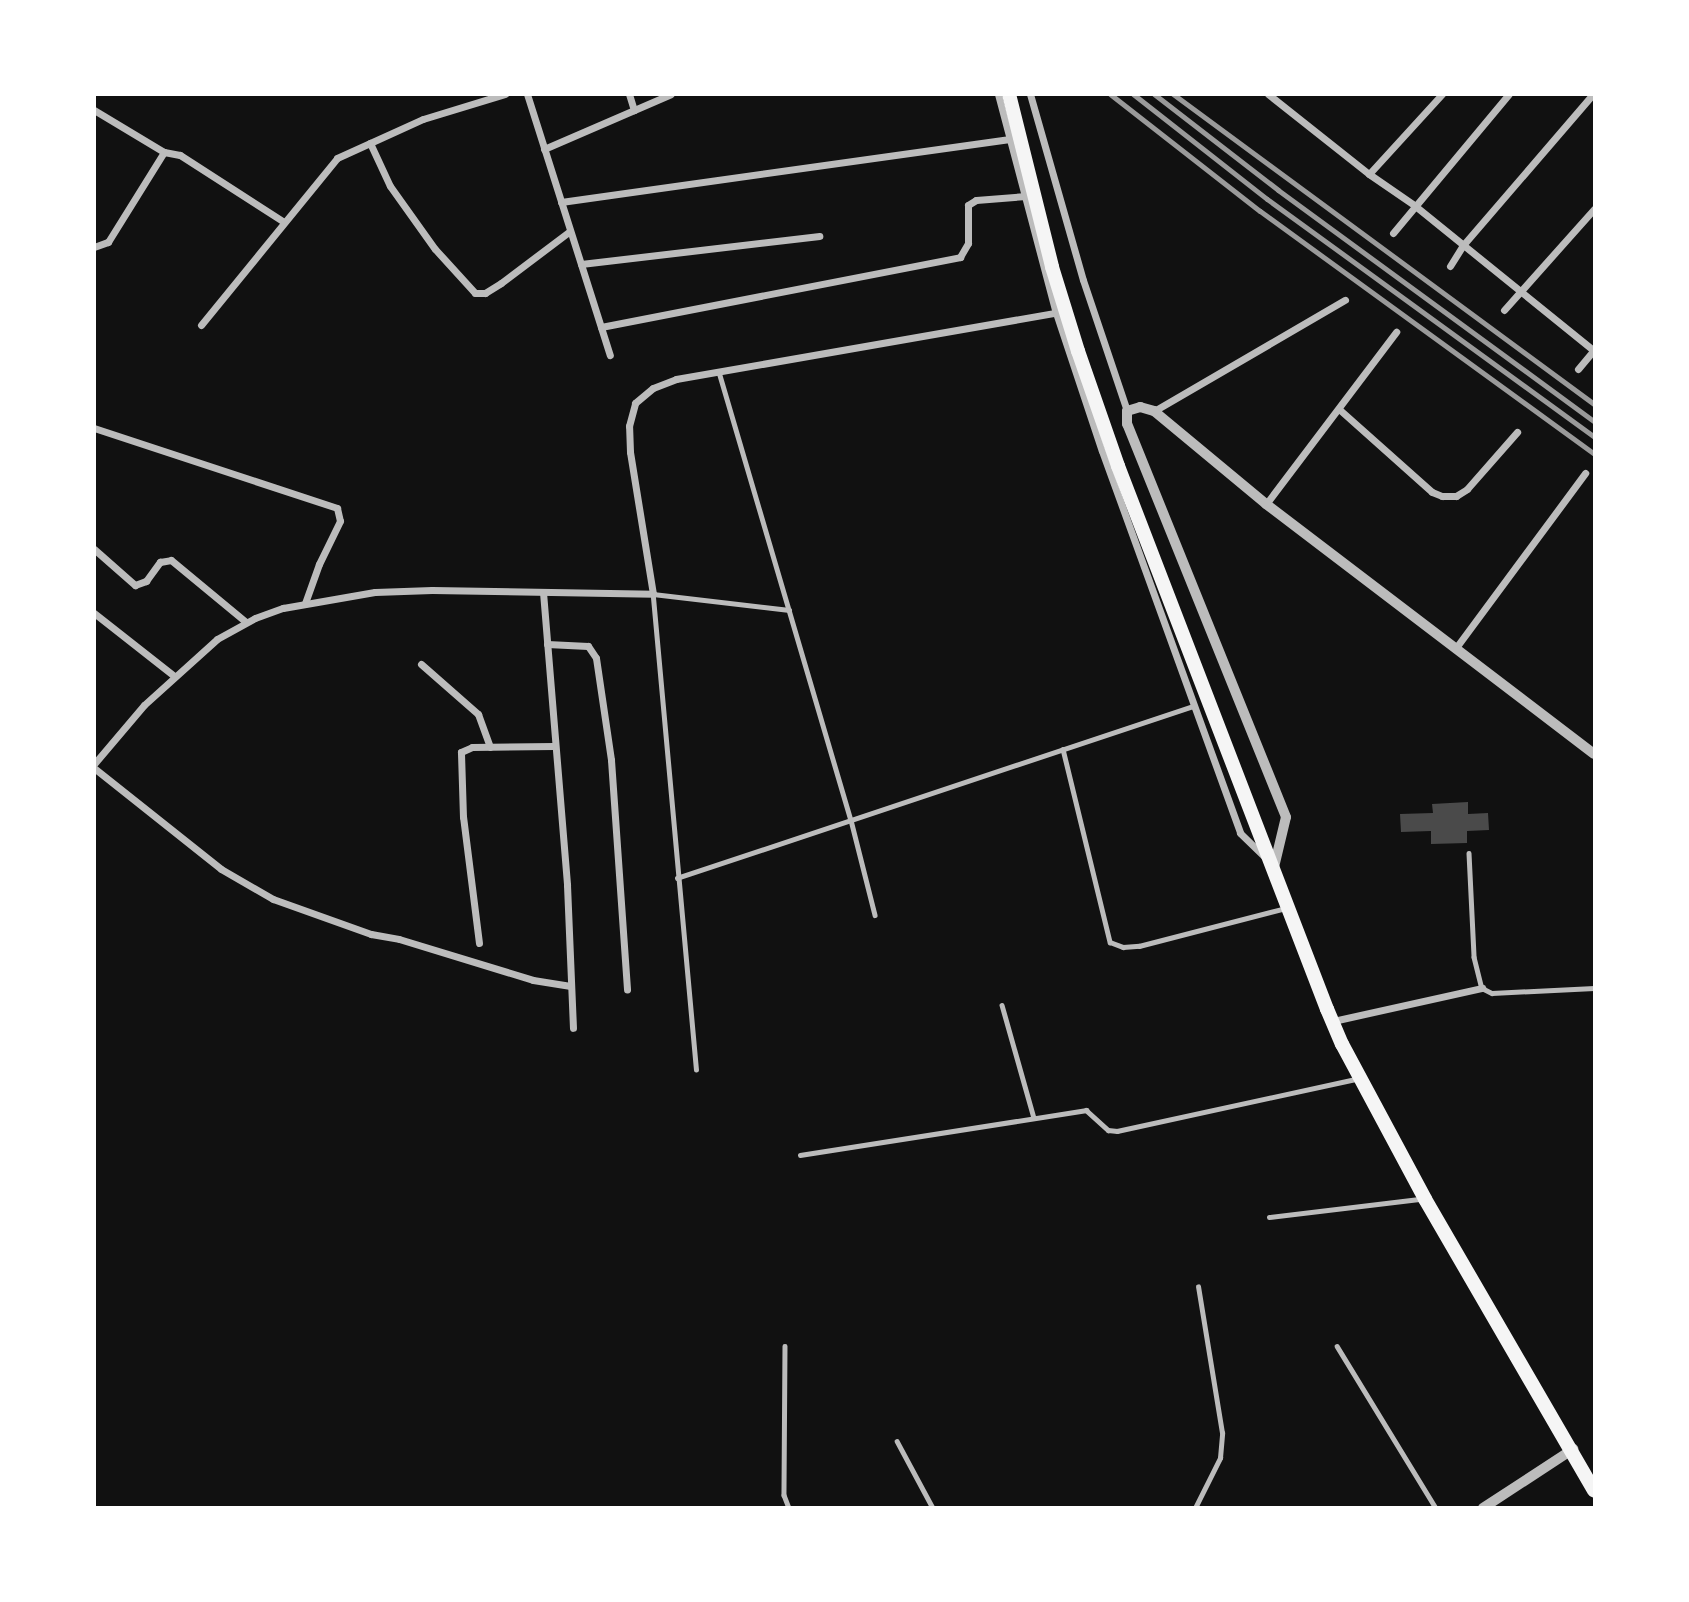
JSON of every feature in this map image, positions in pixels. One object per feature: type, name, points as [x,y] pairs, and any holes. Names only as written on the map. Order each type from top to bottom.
[{"type":"main road","points":[[1009,94],[1052,267],[1078,351],[1123,479],[1333,1021],[1360,1078],[1425,1199],[1573,1449],[1594,1490]]},
{"type":"street","points":[[201,325],[337,158],[424,118],[505,94]]},
{"type":"street","points":[[527,94],[610,355]]},
{"type":"street","points":[[629,94],[634,110]]},
{"type":"street","points":[[544,149],[671,94]]},
{"type":"street","points":[[998,94],[1056,313],[1193,706],[1240,833],[1274,867]]},
{"type":"street","points":[[1030,94],[1083,280],[1127,411],[1127,424],[1286,817],[1274,867]]},
{"type":"street","points":[[1268,94],[1368,174],[1415,205],[1594,350],[1578,369]]},
{"type":"street","points":[[1368,174],[1441,94]]},
{"type":"street","points":[[1393,233],[1509,94]]},
{"type":"street","points":[[1450,266],[1464,244],[1593,94]]},
{"type":"street","points":[[94,110],[164,152],[180,155],[284,222]]},
{"type":"street","points":[[561,202],[1012,139]]},
{"type":"street","points":[[370,143],[390,186],[435,249],[475,293],[485,293],[570,231]]},
{"type":"street","points":[[94,247],[108,242],[164,152]]},
{"type":"street","points":[[601,327],[960,257],[968,243],[968,205],[976,200],[1026,196]]},
{"type":"street","points":[[1504,310],[1594,209]]},
{"type":"street","points":[[581,264],[819,236]]},
{"type":"street","points":[[1154,411],[1345,300]]},
{"type":"street","points":[[572,985],[533,980],[399,939],[370,934],[273,899],[221,869],[94,766],[135,715],[217,639],[246,622],[305,603],[375,592],[653,594],[629,452],[629,426],[635,403],[653,388],[676,379],[1056,313]]},
{"type":"street","points":[[1266,504],[1340,410],[1396,332]]},
{"type":"street","points":[[1127,411],[1140,407],[1154,411],[1266,504],[1594,754]]},
{"type":"street","points":[[1340,410],[1432,492],[1442,496],[1456,496],[1467,489],[1517,432]]},
{"type":"street","points":[[94,428],[337,508],[340,521],[319,564],[305,603]]},
{"type":"street","points":[[1455,649],[1585,474]]},
{"type":"street","points":[[94,549],[135,585],[146,581],[160,562],[171,560],[246,622]]},
{"type":"street","points":[[543,592],[567,885],[573,1028]]},
{"type":"street","points":[[94,614],[174,676]]},
{"type":"street","points":[[547,644],[587,646],[596,658],[611,760],[627,989]]},
{"type":"street","points":[[421,664],[478,715],[490,747]]},
{"type":"street","points":[[479,943],[463,817],[459,761],[464,749],[554,746]]},
{"type":"street","points":[[1333,1021],[1482,988]]},
{"type":"street","points":[[1483,1507],[1573,1449]]},
{"type":"lane","points":[[719,372],[851,820],[875,915]]},
{"type":"lane","points":[[696,1070],[653,594],[789,610]]},
{"type":"lane","points":[[677,878],[1193,706]]},
{"type":"lane","points":[[1063,749],[1110,942],[1123,947],[1139,946],[1290,908]]},
{"type":"lane","points":[[1469,853],[1474,957],[1482,988],[1492,993],[1594,988]]},
{"type":"lane","points":[[1002,1005],[1034,1118]]},
{"type":"lane","points":[[800,1155],[1086,1110],[1108,1130],[1117,1131],[1360,1078]]},
{"type":"lane","points":[[1269,1217],[1425,1199]]},
{"type":"lane","points":[[1195,1507],[1220,1458],[1223,1433],[1198,1287]]},
{"type":"lane","points":[[785,1346],[784,1495],[789,1507]]},
{"type":"lane","points":[[1337,1346],[1436,1507]]},
{"type":"lane","points":[[897,1441],[933,1507]]},
{"type":"building","points":[[1468,802],[1468,814],[1488,813],[1489,830],[1467,831],[1467,843],[1431,844],[1431,831],[1401,832],[1400,814],[1433,813],[1432,804]]},
{"type":"railway","points":[[1110,94],[1260,211],[1594,454]]},
{"type":"railway","points":[[1133,94],[1267,199],[1594,437]]},
{"type":"railway","points":[[1154,94],[1278,190],[1594,421]]},
{"type":"railway","points":[[1173,94],[1594,404]]}]
